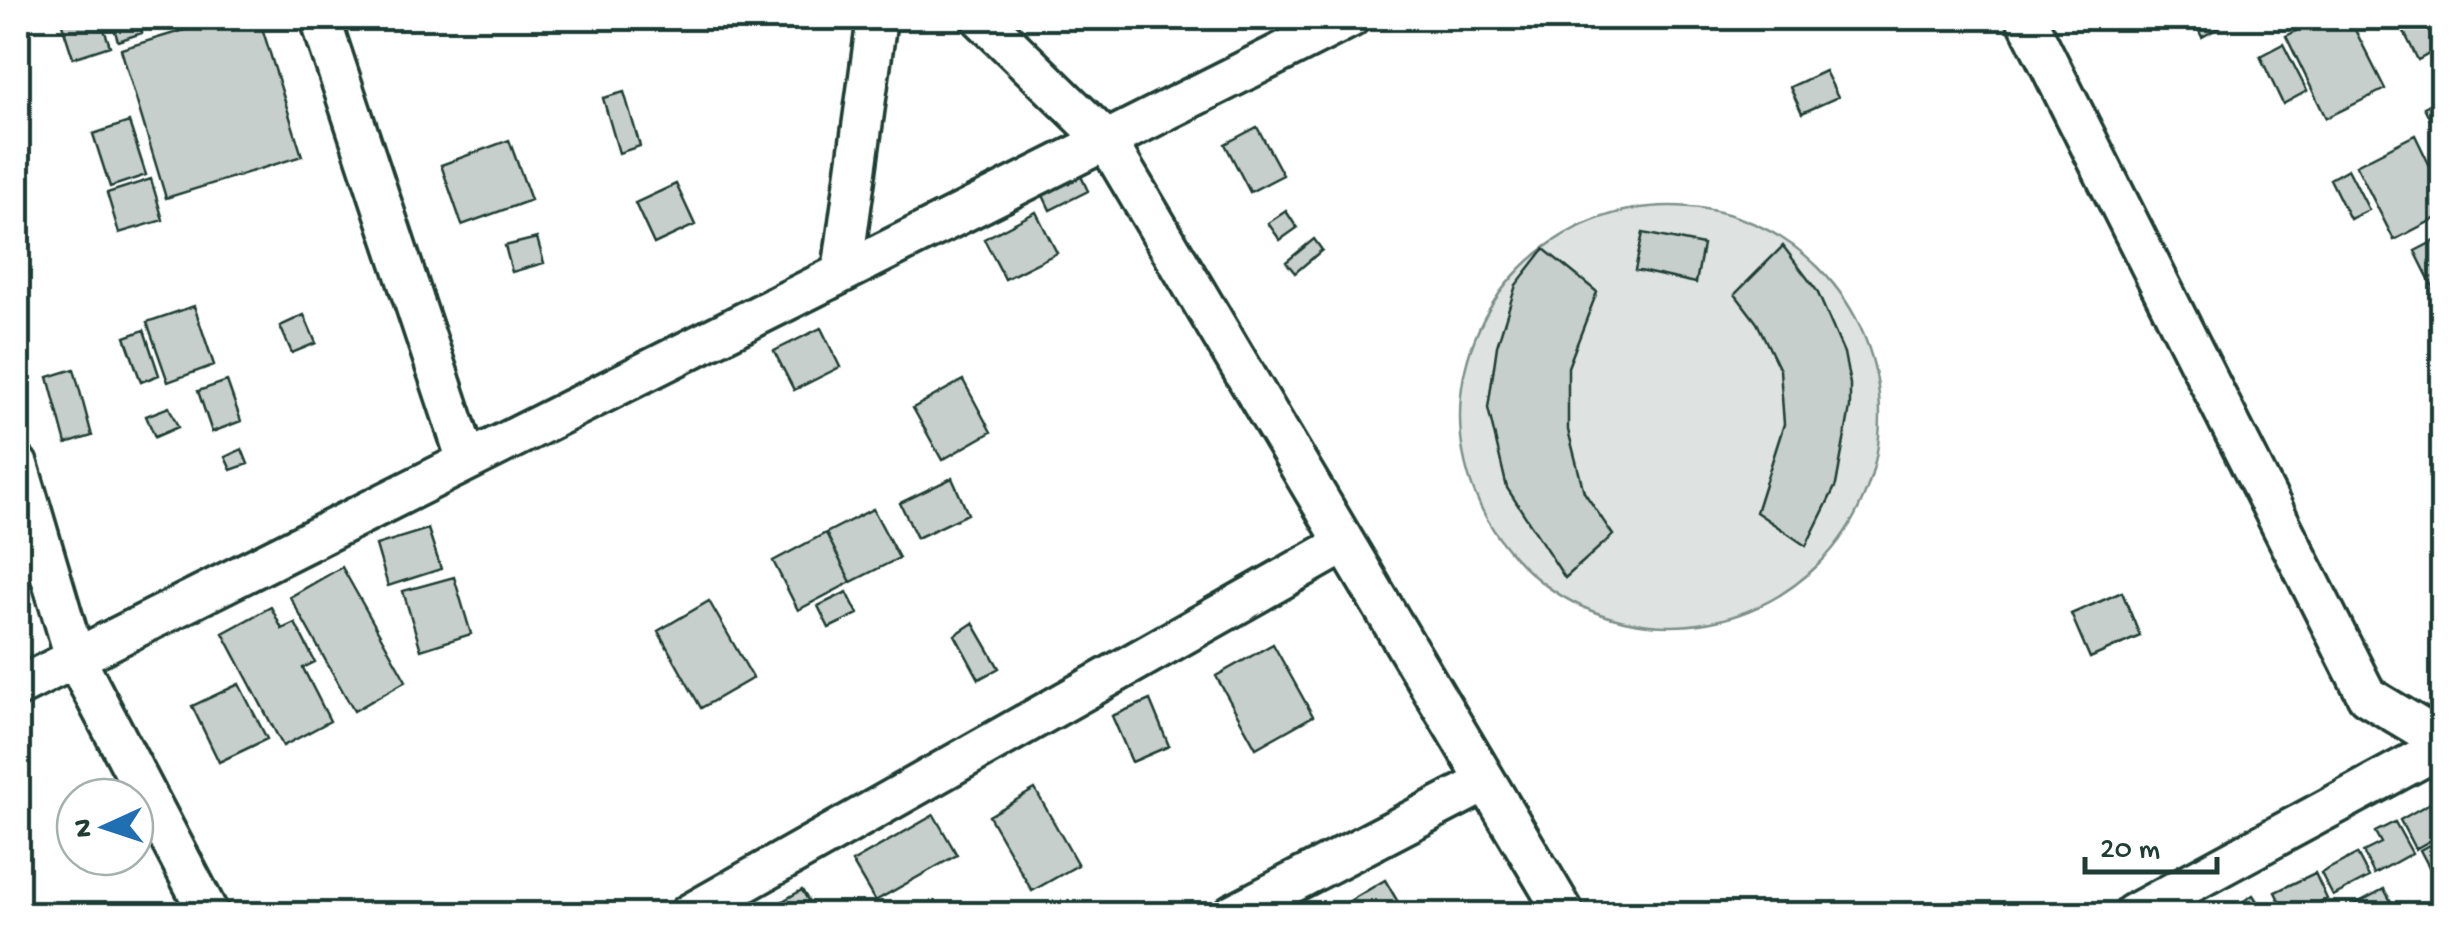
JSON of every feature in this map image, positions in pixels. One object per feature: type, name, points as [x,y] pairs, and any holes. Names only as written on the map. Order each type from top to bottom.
[{"type":"street","points":[[320,18],[468,461]]},
{"type":"street","points":[[842,272],[876,18]]},
{"type":"street","points":[[981,18],[1106,140],[1565,914]]},
{"type":"street","points":[[18,687],[1350,18]]},
{"type":"street","points":[[2026,18],[2367,696],[2442,744],[2133,914]]},
{"type":"street","points":[[18,465],[75,658],[209,914]]},
{"type":"street","points":[[690,914],[1344,544]]},
{"type":"street","points":[[1232,914],[1486,782]]},
{"type":"shaded area","points":[[1670,206],[1711,210],[1751,222],[1787,241],[1819,267],[1845,299],[1864,335],[1876,375],[1880,416],[1876,457],[1864,497],[1845,533],[1819,565],[1787,591],[1751,610],[1711,622],[1670,626],[1629,622],[1589,610],[1553,591],[1521,565],[1495,533],[1476,497],[1464,457],[1460,416],[1464,375],[1476,335],[1495,299],[1521,267],[1553,241],[1589,222],[1629,210]]},
{"type":"building","points":[[60,18],[100,18],[110,46],[73,58]]},
{"type":"building","points":[[111,18],[137,18],[142,33],[118,41]]},
{"type":"building","points":[[224,18],[259,18],[302,156],[166,198],[121,49]]},
{"type":"building","points":[[2215,18],[2220,27],[2202,37],[2194,21]]},
{"type":"building","points":[[2323,18],[2349,18],[2385,89],[2326,118],[2286,36]]},
{"type":"building","points":[[2397,18],[2442,18],[2442,47],[2418,60]]},
{"type":"building","points":[[2283,44],[2307,91],[2283,104],[2260,56]]},
{"type":"building","points":[[1825,71],[1838,97],[1802,113],[1790,87]]},
{"type":"building","points":[[624,92],[640,146],[619,153],[603,98]]},
{"type":"building","points":[[2442,98],[2442,143],[2424,107]]},
{"type":"building","points":[[129,122],[146,175],[110,187],[93,134]]},
{"type":"building","points":[[1257,127],[1283,175],[1250,192],[1225,144]]},
{"type":"building","points":[[2415,135],[2442,191],[2442,215],[2394,240],[2356,165]]},
{"type":"building","points":[[509,140],[531,200],[462,225],[441,165]]},
{"type":"building","points":[[2348,169],[2369,210],[2350,219],[2330,179]]},
{"type":"building","points":[[1080,174],[1088,191],[1050,210],[1042,193]]},
{"type":"building","points":[[151,179],[163,220],[119,233],[107,193]]},
{"type":"building","points":[[676,184],[695,225],[654,244],[635,203]]},
{"type":"building","points":[[1286,211],[1297,228],[1280,240],[1268,223]]},
{"type":"building","points":[[1036,212],[1057,253],[1005,279],[984,239]]},
{"type":"building","points":[[1643,233],[1703,245],[1696,283],[1635,270]]},
{"type":"building","points":[[2442,237],[2442,290],[2436,293],[2415,251]]},
{"type":"building","points":[[537,238],[544,263],[512,272],[505,246]]},
{"type":"building","points":[[1314,239],[1322,250],[1295,273],[1286,262]]},
{"type":"building","points":[[1783,246],[1817,291],[1844,353],[1850,384],[1850,408],[1836,485],[1806,546],[1756,512],[1784,424],[1780,370],[1757,323],[1735,294]]},
{"type":"building","points":[[1544,249],[1597,292],[1568,367],[1568,430],[1584,492],[1613,535],[1565,578],[1507,488],[1488,408],[1497,346],[1516,285]]},
{"type":"building","points":[[194,306],[214,365],[168,382],[147,322]]},
{"type":"building","points":[[304,315],[316,343],[292,353],[280,326]]},
{"type":"building","points":[[821,328],[840,367],[794,390],[774,351]]},
{"type":"building","points":[[144,330],[159,375],[141,382],[125,337]]},
{"type":"building","points":[[74,369],[92,436],[66,444],[48,377]]},
{"type":"building","points":[[963,380],[991,432],[942,460],[913,408]]},
{"type":"building","points":[[227,381],[241,421],[212,432],[198,391]]},
{"type":"building","points":[[169,407],[178,427],[155,437],[146,416]]},
{"type":"building","points":[[242,449],[248,464],[231,470],[225,457]]},
{"type":"building","points":[[952,478],[968,514],[917,538],[900,503]]},
{"type":"building","points":[[873,509],[899,558],[851,582],[826,533]]},
{"type":"building","points":[[428,529],[441,569],[388,586],[376,545]]},
{"type":"building","points":[[826,533],[851,582],[798,610],[773,561]]},
{"type":"building","points":[[342,567],[406,681],[354,711],[290,597]]},
{"type":"building","points":[[454,577],[471,634],[421,650],[403,591]]},
{"type":"building","points":[[847,592],[858,614],[829,628],[818,606]]},
{"type":"building","points":[[2122,592],[2140,636],[2090,658],[2071,614]]},
{"type":"building","points":[[709,601],[753,678],[701,708],[658,631]]},
{"type":"building","points":[[271,607],[282,629],[295,623],[315,662],[303,668],[330,721],[283,746],[223,633]]},
{"type":"building","points":[[973,623],[999,668],[979,679],[955,635]]},
{"type":"building","points":[[1273,644],[1313,716],[1256,748],[1216,676]]},
{"type":"building","points":[[239,684],[267,739],[219,762],[192,706]]},
{"type":"building","points":[[1150,700],[1169,746],[1132,762],[1112,716]]},
{"type":"building","points":[[1035,789],[1078,865],[1032,891],[989,816]]},
{"type":"building","points":[[2430,803],[2442,834],[2415,849],[2400,820]]},
{"type":"building","points":[[934,815],[957,855],[875,901],[852,862]]},
{"type":"building","points":[[2395,822],[2412,853],[2374,874],[2363,852],[2381,843],[2375,832]]},
{"type":"building","points":[[2442,838],[2442,882],[2438,884],[2420,850]]},
{"type":"building","points":[[2357,854],[2369,877],[2333,896],[2321,873]]},
{"type":"building","points":[[2315,873],[2327,899],[2286,914],[2275,892]]},
{"type":"building","points":[[1385,880],[1405,914],[1339,914],[1336,909]]},
{"type":"building","points":[[2384,889],[2398,914],[2336,914]]},
{"type":"building","points":[[802,890],[816,914],[760,914]]},
{"type":"building","points":[[2253,895],[2265,914],[2246,914],[2239,904]]}]
